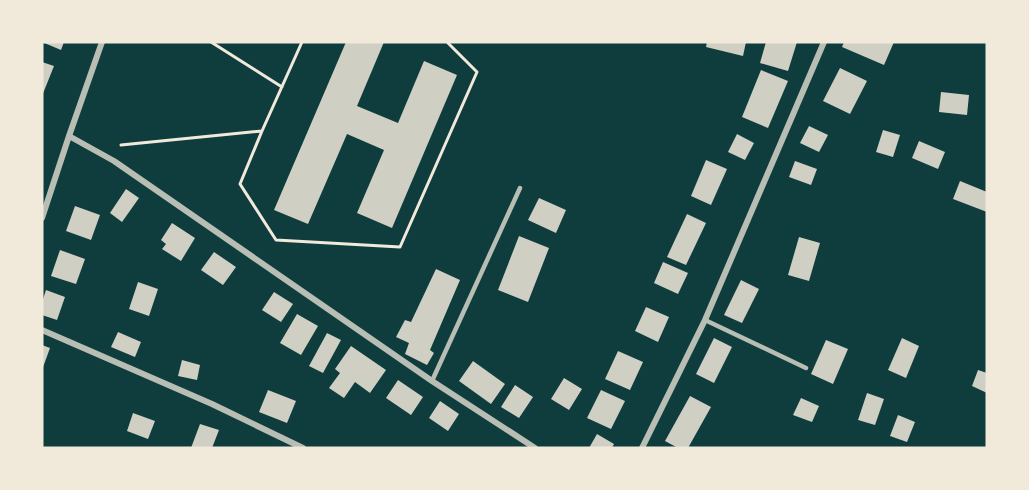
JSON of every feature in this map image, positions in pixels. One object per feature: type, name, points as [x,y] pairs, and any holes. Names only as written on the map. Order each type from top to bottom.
[{"type":"street","points":[[42,218],[102,42]]},
{"type":"street","points":[[642,448],[705,320],[824,42]]},
{"type":"street","points":[[69,136],[114,161],[432,381],[535,448]]},
{"type":"street","points":[[42,330],[212,404],[303,448]]},
{"type":"lane","points":[[432,381],[520,188]]},
{"type":"lane","points":[[705,320],[806,368]]},
{"type":"path","points":[[211,42],[282,87]]},
{"type":"path","points":[[302,42],[240,184],[276,240],[400,247],[477,72],[447,42]]},
{"type":"path","points":[[121,145],[262,131]]},
{"type":"building","points":[[42,42],[64,42],[61,50]]},
{"type":"building","points":[[346,42],[384,42],[357,106],[398,123],[424,61],[457,75],[392,228],[357,213],[384,150],[347,134],[308,224],[274,210]]},
{"type":"building","points":[[707,42],[746,42],[743,56],[706,47]]},
{"type":"building","points":[[766,42],[797,42],[788,71],[760,63]]},
{"type":"building","points":[[844,42],[894,42],[884,65],[842,47]]},
{"type":"building","points":[[42,62],[54,66],[42,96]]},
{"type":"building","points":[[840,68],[867,81],[850,114],[823,101]]},
{"type":"building","points":[[761,70],[788,81],[768,128],[742,117]]},
{"type":"building","points":[[941,92],[969,95],[967,115],[939,112]]},
{"type":"building","points":[[809,126],[828,135],[819,152],[800,143]]},
{"type":"building","points":[[883,130],[900,135],[893,157],[876,152]]},
{"type":"building","points":[[737,134],[754,143],[745,160],[728,152]]},
{"type":"building","points":[[919,141],[945,152],[938,169],[912,158]]},
{"type":"building","points":[[706,160],[727,169],[711,205],[691,196]]},
{"type":"building","points":[[795,161],[817,169],[811,185],[789,177]]},
{"type":"building","points":[[960,181],[987,192],[987,212],[953,199]]},
{"type":"building","points":[[126,189],[139,198],[122,222],[110,213]]},
{"type":"building","points":[[539,198],[566,210],[556,233],[528,220]]},
{"type":"building","points":[[75,206],[100,215],[91,240],[66,231]]},
{"type":"building","points":[[687,214],[706,223],[686,265],[667,257]]},
{"type":"building","points":[[172,223],[195,238],[181,261],[162,249],[166,244],[161,240]]},
{"type":"building","points":[[519,236],[549,248],[528,302],[498,290]]},
{"type":"building","points":[[799,237],[820,243],[809,281],[788,275]]},
{"type":"building","points":[[60,250],[85,259],[76,284],[51,276]]},
{"type":"building","points":[[214,252],[236,267],[223,285],[201,270]]},
{"type":"building","points":[[663,262],[688,273],[678,294],[654,283]]},
{"type":"building","points":[[436,269],[460,280],[430,350],[434,353],[427,365],[405,354],[409,343],[396,337],[405,320],[411,322]]},
{"type":"building","points":[[741,280],[759,289],[742,323],[724,315]]},
{"type":"building","points":[[138,282],[158,289],[149,316],[129,309]]},
{"type":"building","points":[[46,290],[65,297],[57,320],[42,315],[42,302]]},
{"type":"building","points":[[274,292],[293,304],[281,322],[262,310]]},
{"type":"building","points":[[646,307],[669,317],[658,342],[635,331]]},
{"type":"building","points":[[297,314],[318,326],[301,355],[280,343]]},
{"type":"building","points":[[118,332],[141,342],[135,357],[111,347]]},
{"type":"building","points":[[327,333],[341,340],[323,373],[309,366]]},
{"type":"building","points":[[714,338],[732,347],[714,383],[696,374]]},
{"type":"building","points":[[902,338],[919,346],[906,378],[888,370]]},
{"type":"building","points":[[826,340],[848,349],[833,384],[811,374]]},
{"type":"building","points":[[42,345],[50,348],[42,370]]},
{"type":"building","points":[[351,346],[386,370],[370,393],[355,382],[344,398],[329,388],[340,373],[335,369]]},
{"type":"building","points":[[618,351],[643,362],[630,390],[605,379]]},
{"type":"building","points":[[182,360],[200,365],[197,380],[178,376]]},
{"type":"building","points":[[473,361],[505,384],[491,404],[459,381]]},
{"type":"building","points":[[978,370],[987,373],[987,393],[972,386]]},
{"type":"building","points":[[564,378],[582,389],[569,410],[551,399]]},
{"type":"building","points":[[398,380],[423,397],[411,415],[386,398]]},
{"type":"building","points":[[515,385],[533,397],[519,418],[501,407]]},
{"type":"building","points":[[268,390],[296,401],[287,423],[259,412]]},
{"type":"building","points":[[601,390],[625,401],[611,429],[587,418]]},
{"type":"building","points":[[867,393],[884,399],[875,425],[858,420]]},
{"type":"building","points":[[690,396],[711,407],[688,448],[678,448],[665,441]]},
{"type":"building","points":[[801,398],[819,406],[812,422],[793,415]]},
{"type":"building","points":[[440,401],[459,414],[448,431],[429,418]]},
{"type":"building","points":[[133,413],[155,421],[148,439],[127,431]]},
{"type":"building","points":[[898,415],[915,422],[907,442],[890,436]]},
{"type":"building","points":[[200,424],[219,430],[212,448],[191,448]]},
{"type":"building","points":[[597,434],[614,444],[612,448],[589,448]]}]
